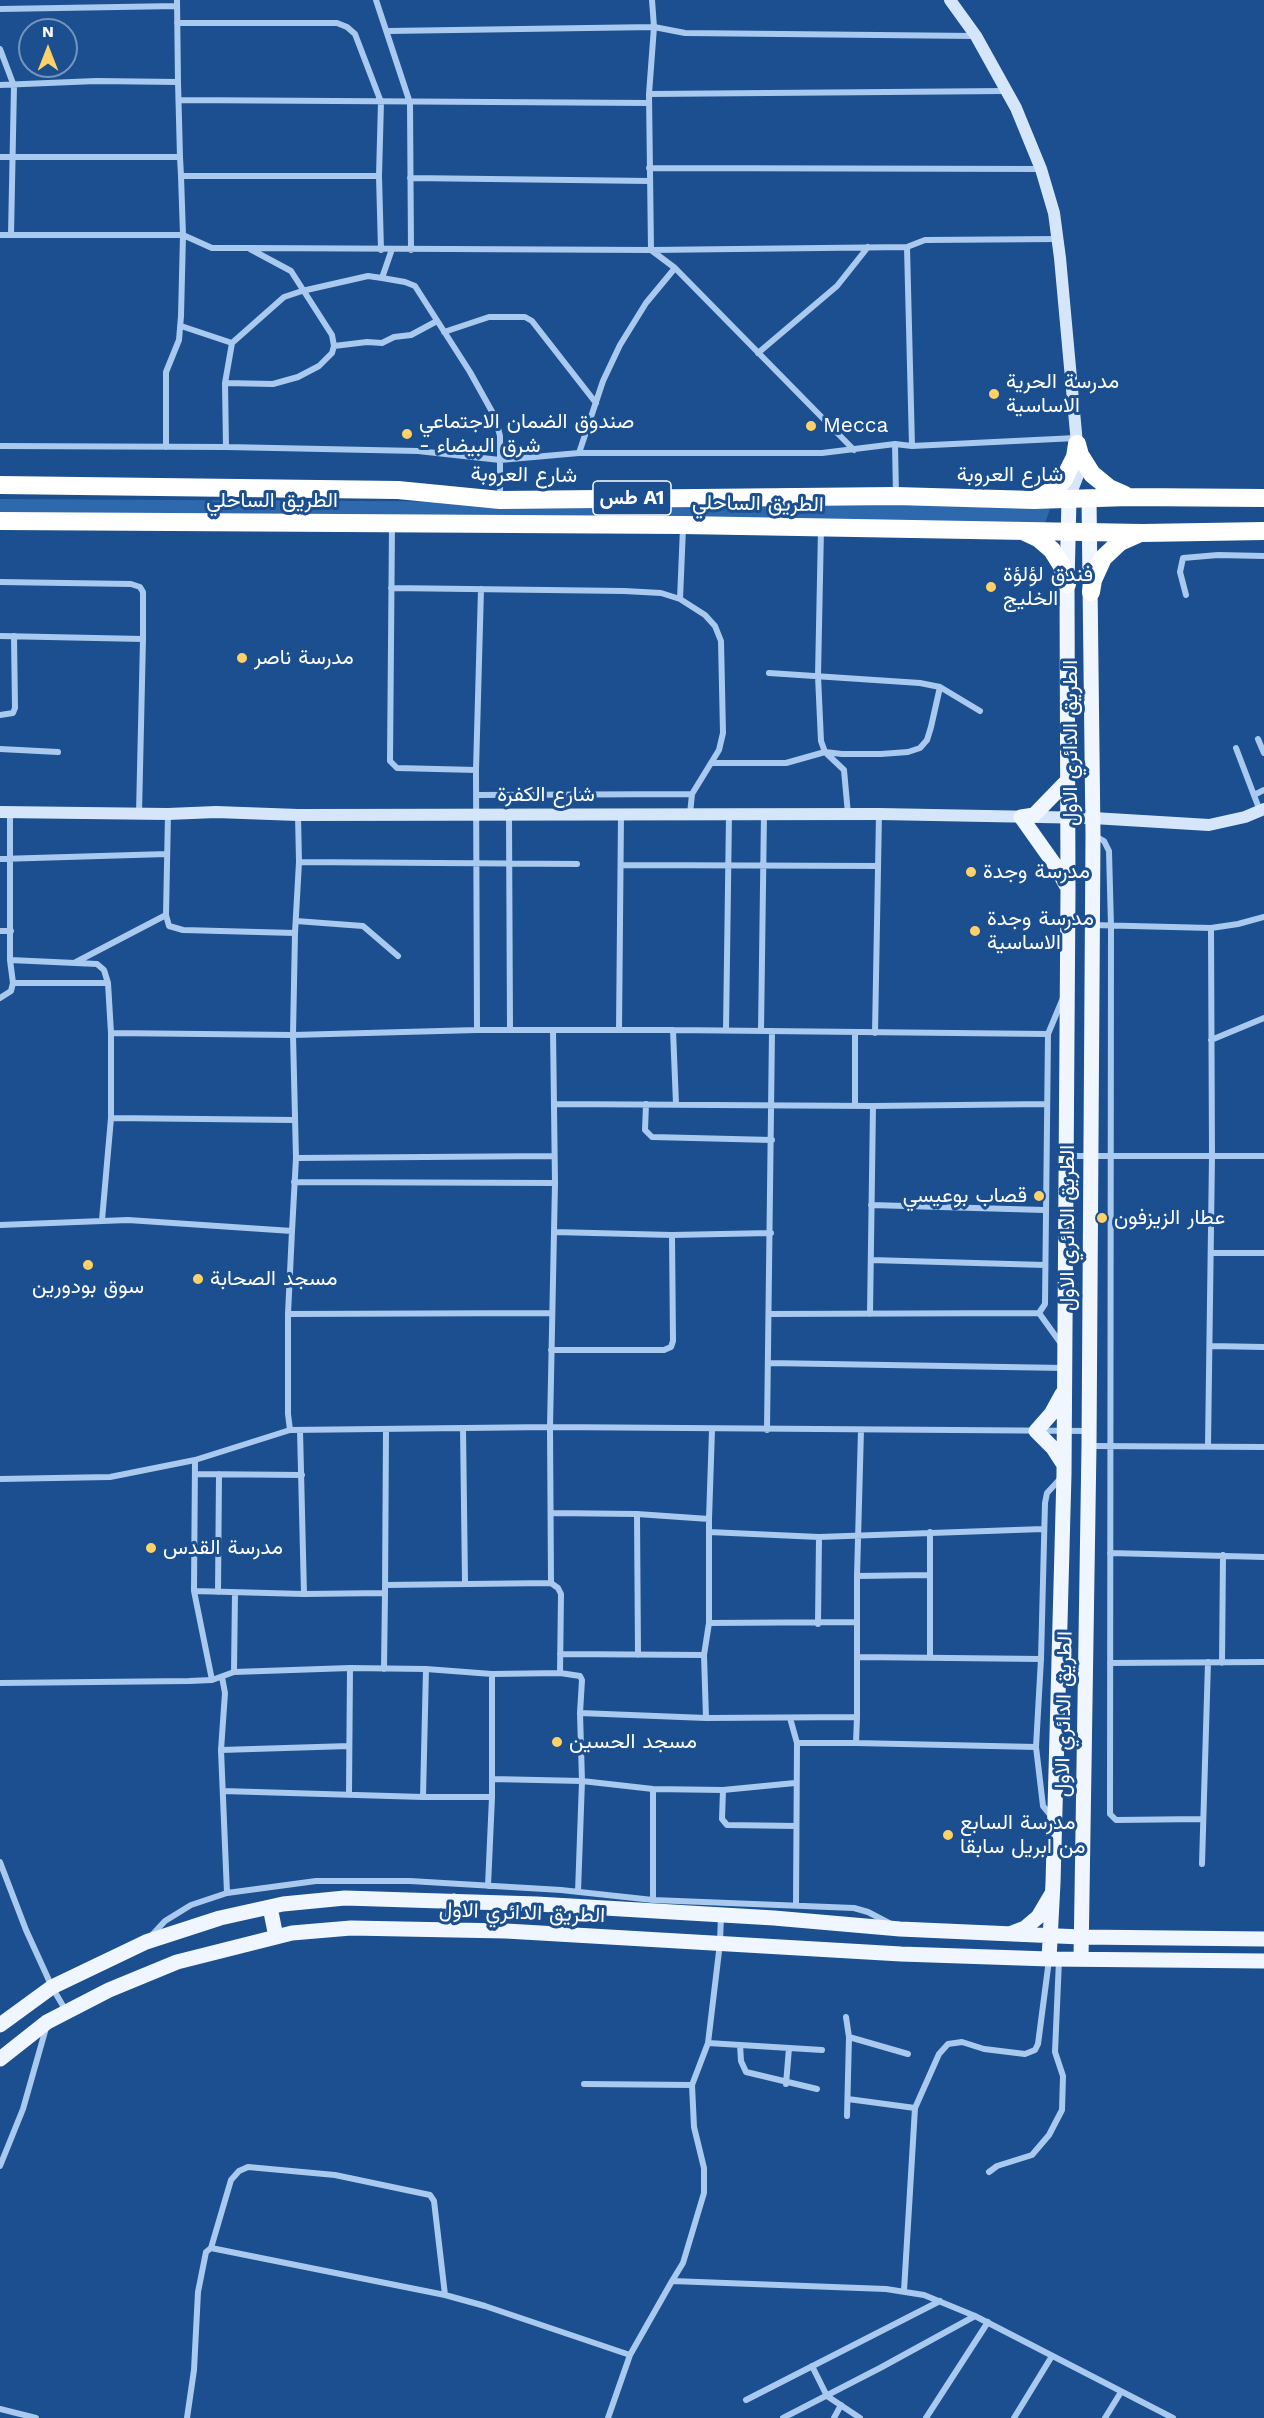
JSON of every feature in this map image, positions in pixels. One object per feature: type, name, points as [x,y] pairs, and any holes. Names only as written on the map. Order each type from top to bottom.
[{"type":"highway","points":[[1077,441],[1085,465],[1100,482],[1129,497]]},
{"type":"highway","points":[[1034,500],[1056,488],[1064,479],[1075,457],[1077,441]]},
{"type":"highway","name":"شارع العروبة","points":[[0,485],[398,490],[500,500],[896,496],[1034,500],[1129,497],[1264,498]]},
{"type":"highway","name":"الطريق الساحلي","points":[[0,521],[683,525],[1142,533],[1264,531]]},
{"type":"highway","points":[[1020,531],[1038,538],[1052,550],[1062,566],[1067,584]]},
{"type":"highway","points":[[1091,592],[1093,580],[1103,558],[1120,542],[1142,533]]},
{"type":"main road","name":"الطريق الدائري الاول","points":[[0,2059],[47,2022],[66,2011],[177,1962],[292,1933],[351,1928],[506,1931],[873,1952],[1054,1959],[1051,1936],[1064,1469],[1069,498]]},
{"type":"main road","name":"الطريق الدائري الاول","points":[[1081,1959],[1093,835],[1089,498]]},
{"type":"main road","points":[[1067,781],[1034,815],[1021,817],[1055,865],[1068,888]]},
{"type":"main road","points":[[1064,1389],[1051,1414],[1036,1431],[1053,1448],[1064,1469]]},
{"type":"main road","points":[[1009,1934],[1025,1928],[1038,1917],[1049,1901],[1053,1883]]},
{"type":"main road","name":"الطريق الدائري الاول","points":[[0,2025],[52,1987],[146,1941],[220,1918],[270,1907],[345,1898],[537,1904],[900,1929],[1051,1936]]},
{"type":"main road","points":[[452,1930],[454,1901]]},
{"type":"main road","points":[[270,1907],[276,1937]]},
{"type":"main road","points":[[873,1952],[874,1927]]},
{"type":"main road","points":[[1051,1936],[1264,1939]]},
{"type":"main road","points":[[1054,1959],[1264,1960]]},
{"type":"street","points":[[376,0],[410,103],[411,250]]},
{"type":"street","points":[[651,250],[649,93],[654,27],[652,0]]},
{"type":"street","points":[[950,0],[976,36],[1005,92],[1016,108],[1041,169],[1054,213],[1077,441],[1078,476],[1069,498]]},
{"type":"street","points":[[0,9],[177,3],[183,235],[181,326],[179,340],[166,372],[166,447]]},
{"type":"street","points":[[177,23],[337,23],[347,27],[355,34],[381,102],[379,176],[381,250]]},
{"type":"street","points":[[388,31],[654,27],[685,33],[976,36]]},
{"type":"street","points":[[0,49],[14,86],[10,235]]},
{"type":"street","points":[[0,85],[96,81],[178,82]]},
{"type":"street","points":[[649,93],[1005,92]]},
{"type":"street","points":[[179,100],[649,103]]},
{"type":"street","points":[[0,157],[180,157]]},
{"type":"street","points":[[649,168],[1041,169]]},
{"type":"street","points":[[181,176],[379,176]]},
{"type":"street","points":[[410,178],[650,181]]},
{"type":"street","points":[[0,235],[183,235],[212,248],[381,250],[907,247],[925,240],[1057,239]]},
{"type":"street","points":[[758,353],[837,286],[868,247]]},
{"type":"street","points":[[907,247],[912,446]]},
{"type":"street","points":[[225,383],[273,384],[298,377],[319,366],[332,353],[334,346],[332,336],[291,271],[248,248]]},
{"type":"street","points":[[382,278],[392,249]]},
{"type":"street","points":[[651,250],[675,268],[854,450]]},
{"type":"street","points":[[579,453],[603,381],[620,345],[646,303],[675,268]]},
{"type":"street","points":[[226,447],[225,383],[232,343],[284,297],[368,276],[405,282],[415,286],[495,417],[500,436],[500,500]]},
{"type":"street","points":[[444,332],[489,317],[525,317],[532,321],[596,402]]},
{"type":"street","points":[[334,346],[368,342],[382,343],[394,336],[411,335],[437,321]]},
{"type":"street","points":[[181,326],[232,343]]},
{"type":"street","points":[[0,446],[418,451],[501,460],[579,453],[822,453],[895,444],[912,446],[1077,441]]},
{"type":"street","points":[[895,444],[896,496]]},
{"type":"street","points":[[1078,476],[1089,498]]},
{"type":"street","points":[[392,524],[390,761],[397,768],[476,770]]},
{"type":"street","points":[[680,599],[683,525]]},
{"type":"street","points":[[821,528],[818,676],[821,741],[825,752],[844,770],[848,814]]},
{"type":"street","points":[[1186,595],[1180,572],[1183,558],[1218,555],[1264,556]]},
{"type":"street","points":[[0,582],[131,584],[140,587],[143,592],[143,639],[139,813]]},
{"type":"street","points":[[391,588],[661,593],[680,599],[705,615],[715,626],[721,641],[723,734],[719,750],[692,794],[690,814]]},
{"type":"street","points":[[477,1030],[476,770],[481,589]]},
{"type":"street","points":[[0,636],[143,639]]},
{"type":"street","points":[[0,715],[13,713],[15,708],[14,636]]},
{"type":"street","points":[[769,673],[920,683],[940,687],[980,711]]},
{"type":"street","points":[[711,763],[786,763],[825,752],[842,754],[908,752],[920,748],[927,740],[940,687]]},
{"type":"street","points":[[1258,739],[1264,753]]},
{"type":"street","points":[[1236,748],[1262,810]]},
{"type":"street","points":[[0,749],[58,752]]},
{"type":"street","points":[[1254,795],[1264,790]]},
{"type":"street","points":[[477,795],[692,794]]},
{"type":"street","name":"شارع الكفرة","points":[[5,812],[168,814],[216,812],[298,815],[879,814],[1092,818],[1209,825],[1229,822],[1262,810]]},
{"type":"street","points":[[0,998],[11,991],[13,983],[10,960],[10,859],[5,812]]},
{"type":"street","points":[[168,814],[166,915],[169,926],[175,929],[295,933]]},
{"type":"street","points":[[619,1030],[621,814]]},
{"type":"street","points":[[726,1030],[729,814]]},
{"type":"street","points":[[761,1031],[764,814]]},
{"type":"street","points":[[875,1033],[879,814]]},
{"type":"street","points":[[290,1430],[288,1314],[296,1158],[293,1035],[299,862],[298,815]]},
{"type":"street","points":[[509,815],[510,1030]]},
{"type":"street","points":[[1093,835],[1104,841],[1109,851],[1111,926],[1111,1817],[1116,1820],[1202,1820]]},
{"type":"street","points":[[0,859],[166,854]]},
{"type":"street","points":[[299,862],[577,864]]},
{"type":"street","points":[[621,865],[878,866]]},
{"type":"street","points":[[76,962],[166,915]]},
{"type":"street","points":[[1091,925],[1211,928],[1264,917]]},
{"type":"street","points":[[296,921],[363,926],[398,956]]},
{"type":"street","points":[[1208,1446],[1212,1156],[1211,928]]},
{"type":"street","points":[[0,931],[11,931]]},
{"type":"street","points":[[10,960],[76,962],[102,966],[108,982],[111,1033],[111,1118],[102,1220]]},
{"type":"street","points":[[13,983],[108,982]]},
{"type":"street","points":[[1040,1313],[1045,1304],[1044,1210],[1048,1034],[1067,990]]},
{"type":"street","points":[[1211,1040],[1264,1018]]},
{"type":"street","points":[[111,1033],[293,1035],[477,1030],[726,1030],[1048,1034]]},
{"type":"street","points":[[551,1583],[550,1427],[555,1184],[553,1030]]},
{"type":"street","points":[[673,1030],[676,1104]]},
{"type":"street","points":[[767,1430],[770,1363],[772,1031]]},
{"type":"street","points":[[855,1033],[855,1105]]},
{"type":"street","points":[[555,1104],[873,1106],[1046,1104]]},
{"type":"street","points":[[646,1104],[645,1130],[652,1137],[772,1140]]},
{"type":"street","points":[[870,1314],[873,1106]]},
{"type":"street","points":[[111,1118],[294,1120]]},
{"type":"street","points":[[296,1158],[554,1156]]},
{"type":"street","points":[[1066,1156],[1264,1156]]},
{"type":"street","points":[[294,1182],[555,1184]]},
{"type":"street","points":[[871,1205],[1044,1210]]},
{"type":"street","points":[[0,1225],[102,1220],[292,1231]]},
{"type":"street","points":[[554,1232],[672,1235],[771,1233]]},
{"type":"street","points":[[551,1350],[663,1350],[671,1347],[673,1341],[672,1235]]},
{"type":"street","points":[[1211,1252],[1264,1253]]},
{"type":"street","points":[[871,1260],[1045,1265]]},
{"type":"street","points":[[288,1314],[552,1313]]},
{"type":"street","points":[[770,1314],[1040,1313]]},
{"type":"street","points":[[1040,1313],[1064,1349]]},
{"type":"street","points":[[1209,1346],[1264,1347]]},
{"type":"street","points":[[770,1363],[1064,1368]]},
{"type":"street","points":[[0,1479],[110,1477],[195,1460],[290,1430],[550,1427],[1064,1431],[1110,1446],[1264,1447]]},
{"type":"street","points":[[463,1428],[465,1582]]},
{"type":"street","points":[[384,1669],[386,1429]]},
{"type":"street","points":[[300,1430],[304,1594]]},
{"type":"street","points":[[706,1718],[704,1655],[709,1623],[712,1430]]},
{"type":"street","points":[[856,1743],[861,1430]]},
{"type":"street","points":[[195,1460],[194,1591],[212,1680]]},
{"type":"street","points":[[1054,1821],[1043,1806],[1036,1747],[1041,1659],[1043,1529],[1047,1493],[1064,1469]]},
{"type":"street","points":[[195,1474],[302,1475]]},
{"type":"street","points":[[218,1592],[219,1474]]},
{"type":"street","points":[[551,1513],[637,1514],[709,1519]]},
{"type":"street","points":[[637,1514],[638,1655]]},
{"type":"street","points":[[709,1532],[819,1537],[1043,1529]]},
{"type":"street","points":[[930,1532],[930,1658]]},
{"type":"street","points":[[818,1624],[819,1537]]},
{"type":"street","points":[[1110,1553],[1264,1557]]},
{"type":"street","points":[[1222,1662],[1223,1556]]},
{"type":"street","points":[[857,1576],[930,1575]]},
{"type":"street","points":[[385,1585],[465,1582],[551,1583],[558,1588],[561,1594],[560,1673]]},
{"type":"street","points":[[194,1591],[304,1594],[385,1593]]},
{"type":"street","points":[[234,1672],[235,1593]]},
{"type":"street","points":[[709,1623],[857,1623]]},
{"type":"street","points":[[560,1654],[704,1655]]},
{"type":"street","points":[[858,1657],[1041,1659]]},
{"type":"street","points":[[1202,1864],[1208,1662]]},
{"type":"street","points":[[1110,1663],[1264,1662]]},
{"type":"street","points":[[0,1683],[212,1680],[234,1672],[350,1668],[426,1669],[492,1674],[560,1673],[580,1676],[582,1680],[580,1713],[582,1781],[578,1892]]},
{"type":"street","points":[[349,1794],[350,1668]]},
{"type":"street","points":[[423,1797],[426,1669]]},
{"type":"street","points":[[488,1886],[492,1797],[492,1674]]},
{"type":"street","points":[[222,1677],[225,1693],[221,1750],[227,1893]]},
{"type":"street","points":[[580,1713],[706,1718],[857,1717]]},
{"type":"street","points":[[790,1718],[797,1743],[796,1905]]},
{"type":"street","points":[[797,1743],[1036,1747]]},
{"type":"street","points":[[221,1750],[349,1746]]},
{"type":"street","points":[[492,1779],[582,1781],[653,1789],[723,1790],[795,1783]]},
{"type":"street","points":[[653,1789],[653,1900]]},
{"type":"street","points":[[723,1790],[722,1819],[727,1826],[796,1826]]},
{"type":"street","points":[[223,1791],[492,1797]]},
{"type":"street","points":[[0,1862],[26,1930],[52,1987],[66,2011]]},
{"type":"street","points":[[146,1941],[165,1921],[191,1905],[227,1893],[316,1881],[410,1881],[578,1892],[653,1900],[854,1908],[868,1912],[900,1929]]},
{"type":"street","points":[[608,2418],[630,2355],[683,2263],[704,2193],[704,2168],[694,2127],[692,2085],[708,2043],[720,1943],[721,1915]]},
{"type":"street","points":[[904,2291],[915,2109],[939,2054],[948,2044],[962,2042],[984,2049],[1025,2054],[1035,2050],[1054,1959]]},
{"type":"street","points":[[989,2172],[997,2166],[1032,2155],[1049,2135],[1062,2110],[1063,2076],[1054,2052],[1054,1959]]},
{"type":"street","points":[[846,2017],[849,2037],[847,2116]]},
{"type":"street","points":[[0,2166],[23,2109],[47,2022]]},
{"type":"street","points":[[849,2037],[908,2054]]},
{"type":"street","points":[[708,2043],[822,2050]]},
{"type":"street","points":[[740,2045],[741,2061],[746,2072],[786,2084],[817,2090]]},
{"type":"street","points":[[786,2084],[789,2048]]},
{"type":"street","points":[[584,2084],[692,2085]]},
{"type":"street","points":[[848,2099],[915,2109]]},
{"type":"street","points":[[187,2418],[194,2370],[198,2292],[206,2252],[211,2248],[231,2180],[239,2171],[248,2167],[335,2175],[430,2195],[434,2201],[445,2295]]},
{"type":"street","points":[[211,2248],[445,2295],[630,2355]]},
{"type":"street","points":[[672,2281],[886,2289],[924,2295],[988,2322],[1173,2418]]},
{"type":"street","points":[[746,2400],[940,2301]]},
{"type":"street","points":[[783,2418],[975,2316]]},
{"type":"street","points":[[926,2418],[988,2322]]},
{"type":"street","points":[[1014,2418],[1052,2356]]},
{"type":"street","points":[[812,2366],[827,2396],[860,2418]]},
{"type":"street","points":[[1105,2418],[1121,2392]]},
{"type":"street","points":[[834,2418],[841,2405]]},
{"type":"street","points":[[0,2409],[36,2418]]},
{"type":"shaded area","points":[[0,499],[887,504],[1050,509],[1045,523],[0,515]]},
{"type":"place","name":"مدرسة الحرية الاساسية","points":[[994,394]]},
{"type":"place","name":"Mecca","points":[[811,426]]},
{"type":"place","name":"صندوق الضمان الاجتماعي - شرق البيضاء","points":[[407,434]]},
{"type":"place","name":"فندق لؤلؤة الخليج","points":[[991,587]]},
{"type":"place","name":"مدرسة ناصر","points":[[242,658]]},
{"type":"place","name":"مدرسة وجدة","points":[[971,872]]},
{"type":"place","name":"مدرسة وجدة الاساسية","points":[[975,931]]},
{"type":"place","name":"قصاب بوعيسي","points":[[1039,1196]]},
{"type":"place","name":"عطار الزيزفون","points":[[1102,1218]]},
{"type":"place","name":"سوق بودورين","points":[[88,1265]]},
{"type":"place","name":"مسجد الصحابة","points":[[198,1279]]},
{"type":"place","name":"مدرسة القدس","points":[[151,1548]]},
{"type":"place","name":"مسجد الحسين","points":[[557,1742]]},
{"type":"place","name":"مدرسة السابع من ابريل سابقا","points":[[948,1835]]}]
